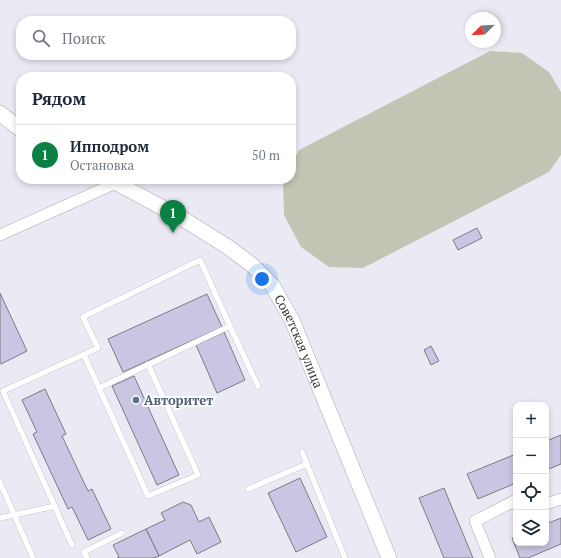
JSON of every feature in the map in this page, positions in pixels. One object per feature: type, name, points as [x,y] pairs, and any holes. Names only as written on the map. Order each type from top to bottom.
[{"type":"main road","points":[[0,113],[16,126]]},
{"type":"main road","name":"Советская улица","points":[[118,184],[180,217],[228,247],[252,265],[272,285],[292,320],[389,558]]},
{"type":"street","points":[[0,235],[106,184]]},
{"type":"street","points":[[549,503],[561,498]]},
{"type":"street","points":[[490,558],[475,521],[513,502]]},
{"type":"lane","points":[[72,545],[1,389],[98,348],[84,317],[200,260],[258,386]]},
{"type":"lane","points":[[99,388],[230,326]]},
{"type":"lane","points":[[84,355],[148,496],[198,475],[148,364]]},
{"type":"lane","points":[[302,452],[345,558]]},
{"type":"lane","points":[[248,489],[307,464]]},
{"type":"lane","points":[[0,482],[33,558]]},
{"type":"lane","points":[[0,518],[55,506]]},
{"type":"lane","points":[[87,558],[84,552],[122,533]]},
{"type":"green space","points":[[490,51],[522,53],[549,72],[561,92],[561,155],[549,172],[363,268],[329,267],[301,247],[284,215],[283,184],[296,184],[296,156],[299,150]]},
{"type":"building","points":[[477,228],[482,238],[458,250],[453,240]]},
{"type":"building","points":[[0,293],[27,351],[1,364],[0,362]]},
{"type":"building","points":[[207,294],[222,327],[123,372],[108,339]]},
{"type":"building","points":[[224,332],[245,380],[217,393],[196,345]]},
{"type":"building","points":[[431,346],[439,361],[431,365],[424,350]]},
{"type":"building","points":[[134,376],[179,475],[157,485],[112,386]]},
{"type":"building","points":[[45,389],[66,434],[62,436],[88,491],[92,489],[111,529],[88,540],[72,507],[68,509],[33,434],[37,432],[22,400]]},
{"type":"building","points":[[561,435],[561,464],[549,469],[549,440]]},
{"type":"building","points":[[513,455],[513,484],[478,499],[467,474]]},
{"type":"building","points":[[300,478],[327,537],[296,552],[268,493]]},
{"type":"building","points":[[444,488],[473,558],[444,558],[419,498]]},
{"type":"building","points":[[183,502],[191,505],[199,522],[209,517],[221,542],[197,554],[190,540],[159,556],[146,529],[165,520],[161,513]]},
{"type":"building","points":[[561,518],[561,544],[528,558],[520,558],[515,546],[549,546],[549,523]]},
{"type":"building","points":[[146,529],[159,556],[154,558],[117,558],[119,557],[113,545]]},
{"type":"place","name":"Ипподром","points":[[173,233]]},
{"type":"place","name":"Авторитет","points":[[136,400]]}]
